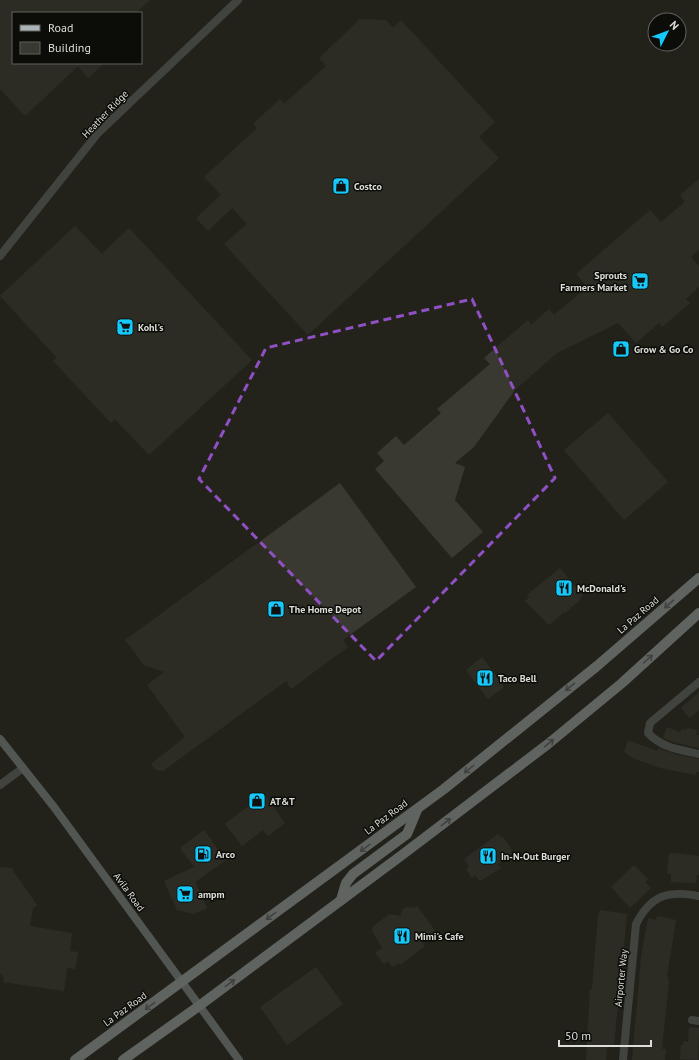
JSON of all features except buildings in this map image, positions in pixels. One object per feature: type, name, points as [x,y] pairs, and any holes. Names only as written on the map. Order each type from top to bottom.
[{"type":"main road","name":"La Paz Road","points":[[76,1060],[418,808],[597,666],[699,578]]},
{"type":"main road","points":[[123,1060],[341,900],[548,744],[622,683],[699,613]]},
{"type":"main road","name":"Avila Road","points":[[0,739],[54,807],[198,1006],[239,1060]]},
{"type":"main road","points":[[341,900],[346,883],[353,874],[407,834],[418,808]]},
{"type":"street","name":"Heather Ridge","points":[[0,256],[98,133],[238,0]]},
{"type":"street","points":[[699,682],[650,723],[648,733],[656,742],[674,749],[699,754]]},
{"type":"street","points":[[0,785],[23,768]]},
{"type":"street","name":"Airporter Way","points":[[623,1060],[636,924],[642,913],[651,902],[667,894],[682,893],[699,896]]},
{"type":"highlighted area","points":[[472,299],[555,478],[376,661],[199,479],[266,348]]},
{"type":"place","name":"Costco","points":[[341,186]]},
{"type":"place","name":"Sprouts Farmers Market","points":[[640,281]]},
{"type":"place","name":"Kohl's","points":[[125,327]]},
{"type":"place","name":"Grow & Go Co","points":[[621,349]]},
{"type":"place","name":"McDonald's","points":[[564,588]]},
{"type":"place","name":"The Home Depot","points":[[276,609]]},
{"type":"place","name":"Taco Bell","points":[[485,678]]},
{"type":"place","name":"AT&T","points":[[257,801]]},
{"type":"place","name":"Arco","points":[[203,854]]},
{"type":"place","name":"In-N-Out Burger","points":[[488,856]]},
{"type":"place","name":"ampm","points":[[185,894]]},
{"type":"place","name":"Mimi's Cafe","points":[[402,936]]}]
